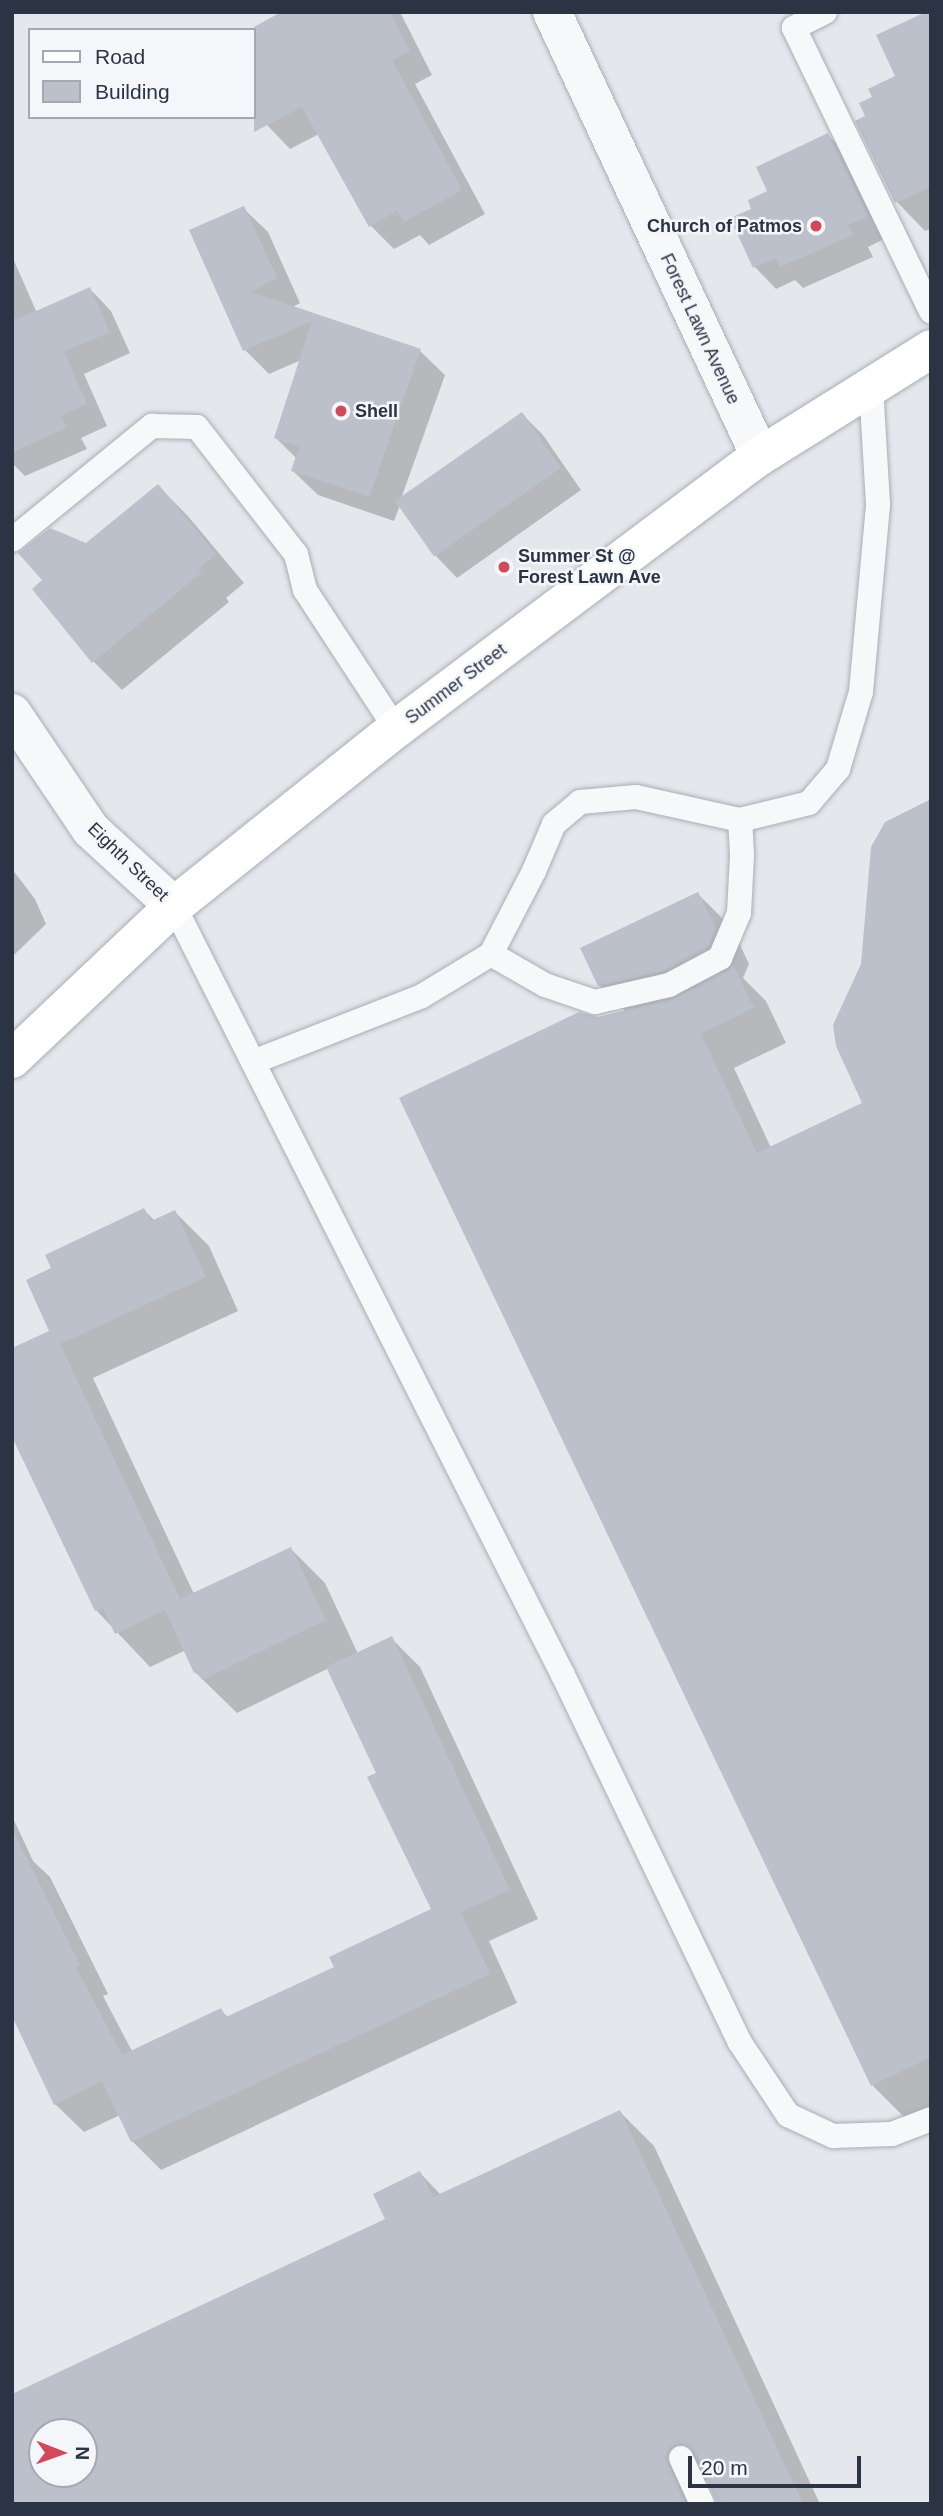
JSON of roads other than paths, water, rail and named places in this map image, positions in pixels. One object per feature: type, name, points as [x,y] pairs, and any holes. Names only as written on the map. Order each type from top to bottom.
[{"type":"main road","name":"Summer Street","points":[[12,1059],[174,906],[396,729],[760,456],[931,349]]},
{"type":"street","name":"Forest Lawn Avenue","points":[[552,12],[760,456]]},
{"type":"street","name":"Eighth Street","points":[[12,713],[91,830],[174,906]]},
{"type":"lane","points":[[825,12],[794,28],[931,312]]},
{"type":"lane","points":[[253,1062],[422,996],[491,954],[554,824],[580,802],[636,797],[740,820],[809,803],[838,769],[861,692],[878,504],[871,386]]},
{"type":"lane","points":[[12,540],[152,426],[197,427],[296,554],[305,590],[396,729]]},
{"type":"lane","points":[[491,954],[544,985],[595,1002],[668,985],[720,958],[739,913],[742,855],[740,820]]},
{"type":"lane","points":[[174,906],[563,1675],[738,2041],[788,2115],[833,2136],[892,2134],[931,2119]]},
{"type":"lane","points":[[681,2458],[702,2504]]},
{"type":"place","name":"Church of Patmos","points":[[816,226]]},
{"type":"place","name":"Shell","points":[[341,411]]},
{"type":"place","name":"Summer St @ Forest Lawn Ave","points":[[504,567]]}]
